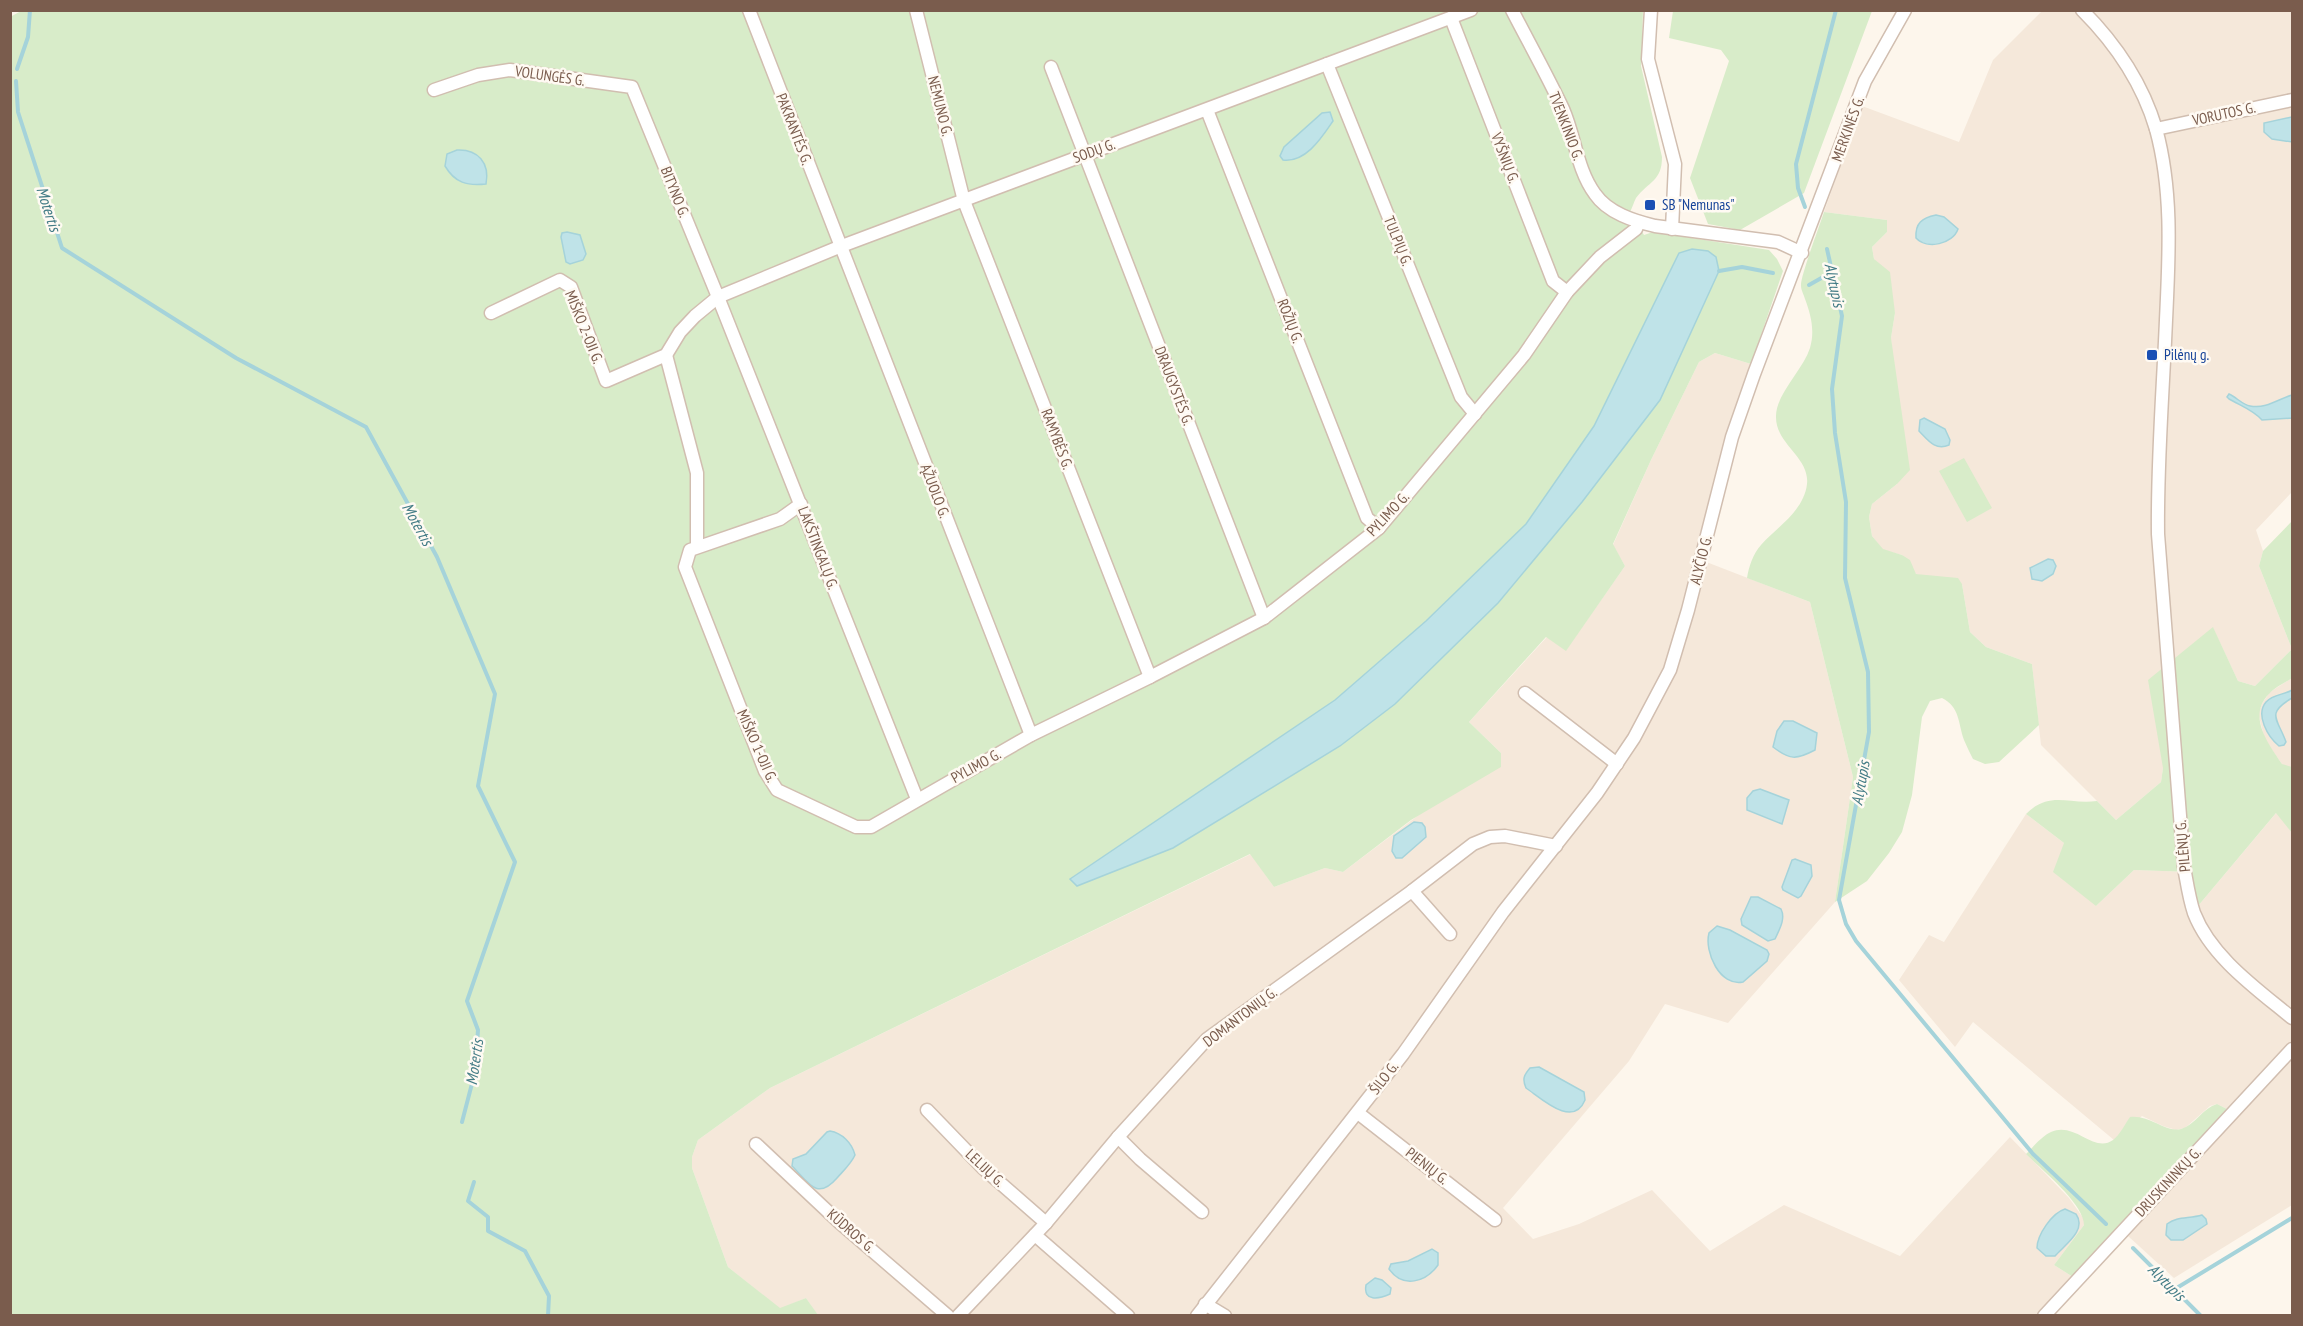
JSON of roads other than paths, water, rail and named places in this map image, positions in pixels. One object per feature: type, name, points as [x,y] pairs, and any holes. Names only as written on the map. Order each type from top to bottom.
[{"type":"street","name":"PAKRANTĖS G.","points":[[749,10],[839,247]]},
{"type":"street","name":"NEMUNO G.","points":[[916,10],[964,201]]},
{"type":"street","name":"SODŲ G.","points":[[718,297],[839,247],[1471,10]]},
{"type":"street","name":"TVENKINIO G.","points":[[1512,10],[1563,110],[1587,181],[1607,207],[1639,222]]},
{"type":"street","points":[[1650,10],[1648,59],[1675,164],[1672,229]]},
{"type":"street","name":"MERKINĖS G.","points":[[1802,253],[1865,81],[1905,10]]},
{"type":"street","name":"PILĖNŲ G.","points":[[2082,10],[2115,46],[2140,89],[2156,129],[2164,173],[2169,254],[2158,534],[2186,876],[2195,914],[2204,933],[2251,984],[2292,1018]]},
{"type":"street","name":"VYŠNIŲ G.","points":[[1451,18],[1553,281],[1568,292]]},
{"type":"street","name":"TULPIŲ G.","points":[[1327,64],[1461,397],[1475,414]]},
{"type":"street","name":"DRAUGYSTĖS G.","points":[[1051,66],[1264,618]]},
{"type":"street","name":"VOLUNGĖS G.","points":[[434,90],[478,75],[510,70],[632,87]]},
{"type":"street","name":"BITYNO G.","points":[[632,87],[718,297]]},
{"type":"street","name":"VORUTOS G.","points":[[2156,129],[2292,100]]},
{"type":"street","name":"ROŽIŲ G.","points":[[1207,110],[1367,518],[1379,528]]},
{"type":"street","name":"RAMYBĖS G.","points":[[964,201],[1150,677]]},
{"type":"street","points":[[1639,222],[1672,229],[1778,242],[1802,253]]},
{"type":"street","name":"PYLIMO G.","points":[[917,799],[1031,735],[1264,618],[1379,528],[1524,355],[1568,292],[1600,257],[1635,229],[1639,222]]},
{"type":"street","name":"ĄŽUOLO G.","points":[[839,247],[1031,735]]},
{"type":"street","name":"ALYČIO G.","points":[[1556,846],[1634,738],[1670,670],[1688,610],[1732,437],[1754,374],[1802,253]]},
{"type":"street","name":"MIŠKO 2-OJI G.","points":[[491,313],[561,280],[571,287],[606,381],[666,355]]},
{"type":"street","points":[[666,355],[680,332],[718,297]]},
{"type":"street","name":"LAKŠTINGALŲ G.","points":[[718,297],[917,799]]},
{"type":"street","name":"MIŠKO 1-OJI G.","points":[[666,355],[697,473],[692,550],[685,567],[765,771],[777,790],[856,827],[871,827],[917,799]]},
{"type":"street","points":[[692,550],[780,519],[801,504]]},
{"type":"street","points":[[1525,693],[1617,764]]},
{"type":"street","name":"DOMANTONIŲ G.","points":[[958,1316],[1046,1223],[1118,1137],[1207,1040],[1473,844],[1490,837],[1505,836],[1556,846]]},
{"type":"street","name":"ŠILO G.","points":[[1197,1316],[1358,1113],[1403,1054],[1503,912],[1556,846]]},
{"type":"street","points":[[1412,891],[1450,934]]},
{"type":"street","name":"DRUSKININKŲ G.","points":[[2044,1316],[2292,1049]]},
{"type":"street","name":"LELIJŲ G.","points":[[927,1110],[983,1168],[1046,1223]]},
{"type":"street","name":"PIENIŲ G.","points":[[1358,1113],[1496,1220]]},
{"type":"street","points":[[1118,1137],[1202,1212]]},
{"type":"street","name":"KŪDROS G.","points":[[756,1144],[839,1222],[948,1316]]},
{"type":"street","points":[[1035,1235],[1128,1316]]},
{"type":"street","points":[[1205,1304],[1225,1316]]},
{"type":"water","points":[[1330,112],[1333,121],[1312,148],[1299,157],[1283,160],[1280,156],[1284,147],[1322,113]]},
{"type":"water","points":[[2292,117],[2292,142],[2272,139],[2264,132],[2264,123]]},
{"type":"water","points":[[457,150],[471,152],[481,159],[486,170],[486,184],[462,182],[449,172],[445,166],[447,154]]},
{"type":"water","points":[[1936,215],[1944,217],[1958,229],[1945,242],[1927,244],[1921,242],[1916,238],[1918,225],[1923,220]]},
{"type":"water","points":[[562,233],[580,235],[586,254],[583,260],[570,264],[566,262],[561,237]]},
{"type":"water","points":[[1692,249],[1708,251],[1716,257],[1719,271],[1660,400],[1582,502],[1498,603],[1395,704],[1340,746],[1173,848],[1077,886],[1070,879],[1335,700],[1426,621],[1526,524],[1594,426],[1679,253]]},
{"type":"water","points":[[2229,394],[2245,404],[2256,407],[2292,395],[2292,418],[2262,420],[2229,399],[2227,397]]},
{"type":"water","points":[[1924,418],[1945,429],[1950,440],[1949,445],[1936,446],[1919,431],[1920,420]]},
{"type":"water","points":[[2048,559],[2053,560],[2056,566],[2053,574],[2042,581],[2032,579],[2030,568]]},
{"type":"water","points":[[2292,690],[2292,698],[2276,713],[2277,722],[2286,742],[2279,746],[2264,726],[2263,707],[2272,697]]},
{"type":"water","points":[[1784,721],[1793,721],[1817,733],[1815,750],[1803,756],[1793,757],[1773,747],[1777,731]]},
{"type":"water","points":[[1760,789],[1789,800],[1782,824],[1747,810],[1747,798],[1753,791]]},
{"type":"water","points":[[1414,822],[1422,823],[1426,837],[1402,858],[1396,858],[1392,851],[1394,836]]},
{"type":"water","points":[[1792,860],[1811,865],[1812,876],[1798,898],[1783,890],[1782,887]]},
{"type":"water","points":[[1751,897],[1758,897],[1781,909],[1782,921],[1775,939],[1768,941],[1742,925],[1741,919]]},
{"type":"water","points":[[1717,926],[1730,930],[1767,950],[1769,954],[1767,961],[1743,982],[1727,979],[1711,958],[1709,933]]},
{"type":"water","points":[[1539,1067],[1584,1092],[1585,1100],[1580,1108],[1573,1112],[1565,1112],[1548,1104],[1526,1088],[1524,1077],[1526,1073],[1530,1068]]},
{"type":"water","points":[[830,1131],[846,1139],[855,1155],[830,1185],[818,1189],[808,1183],[792,1166],[793,1159],[806,1154]]},
{"type":"water","points":[[2065,1209],[2076,1214],[2079,1220],[2077,1231],[2055,1256],[2046,1256],[2037,1248],[2042,1231],[2055,1215]]},
{"type":"water","points":[[2202,1215],[2207,1224],[2183,1240],[2171,1240],[2166,1235],[2167,1224],[2171,1221]]},
{"type":"water","points":[[1432,1249],[1438,1253],[1438,1265],[1421,1279],[1407,1281],[1389,1269],[1391,1264],[1408,1261]]},
{"type":"water","points":[[1375,1278],[1382,1280],[1391,1288],[1390,1294],[1377,1298],[1369,1297],[1366,1285]]},
{"type":"waterway","name":"Motertis","points":[[17,69],[28,37],[30,10]]},
{"type":"waterway","name":"Alytupis","points":[[1805,207],[1798,188],[1796,164],[1836,10]]},
{"type":"waterway","name":"Motertis","points":[[16,81],[18,112],[62,248],[236,358],[366,427],[437,557],[495,694],[478,786],[515,862],[467,1001],[478,1030],[475,1072],[462,1122]]},
{"type":"waterway","name":"Alytupis","points":[[1827,249],[1842,316],[1832,389],[1835,433],[1846,502],[1845,578],[1868,672],[1869,732],[1839,900],[1846,924],[1856,941],[2033,1154],[2106,1224]]},
{"type":"waterway","points":[[1719,271],[1742,267],[1773,273]]},
{"type":"waterway","points":[[1809,285],[1832,272]]},
{"type":"waterway","name":"Motertis","points":[[474,1182],[468,1201],[488,1217],[488,1231],[525,1251],[549,1296],[548,1316]]},
{"type":"waterway","points":[[2175,1289],[2292,1218]]},
{"type":"waterway","name":"Alytupis","points":[[2133,1248],[2201,1316]]},
{"type":"place","name":"SB \"Nemunas\"","points":[[1650,205]]},
{"type":"place","name":"Pilėnų g.","points":[[2152,355]]}]
